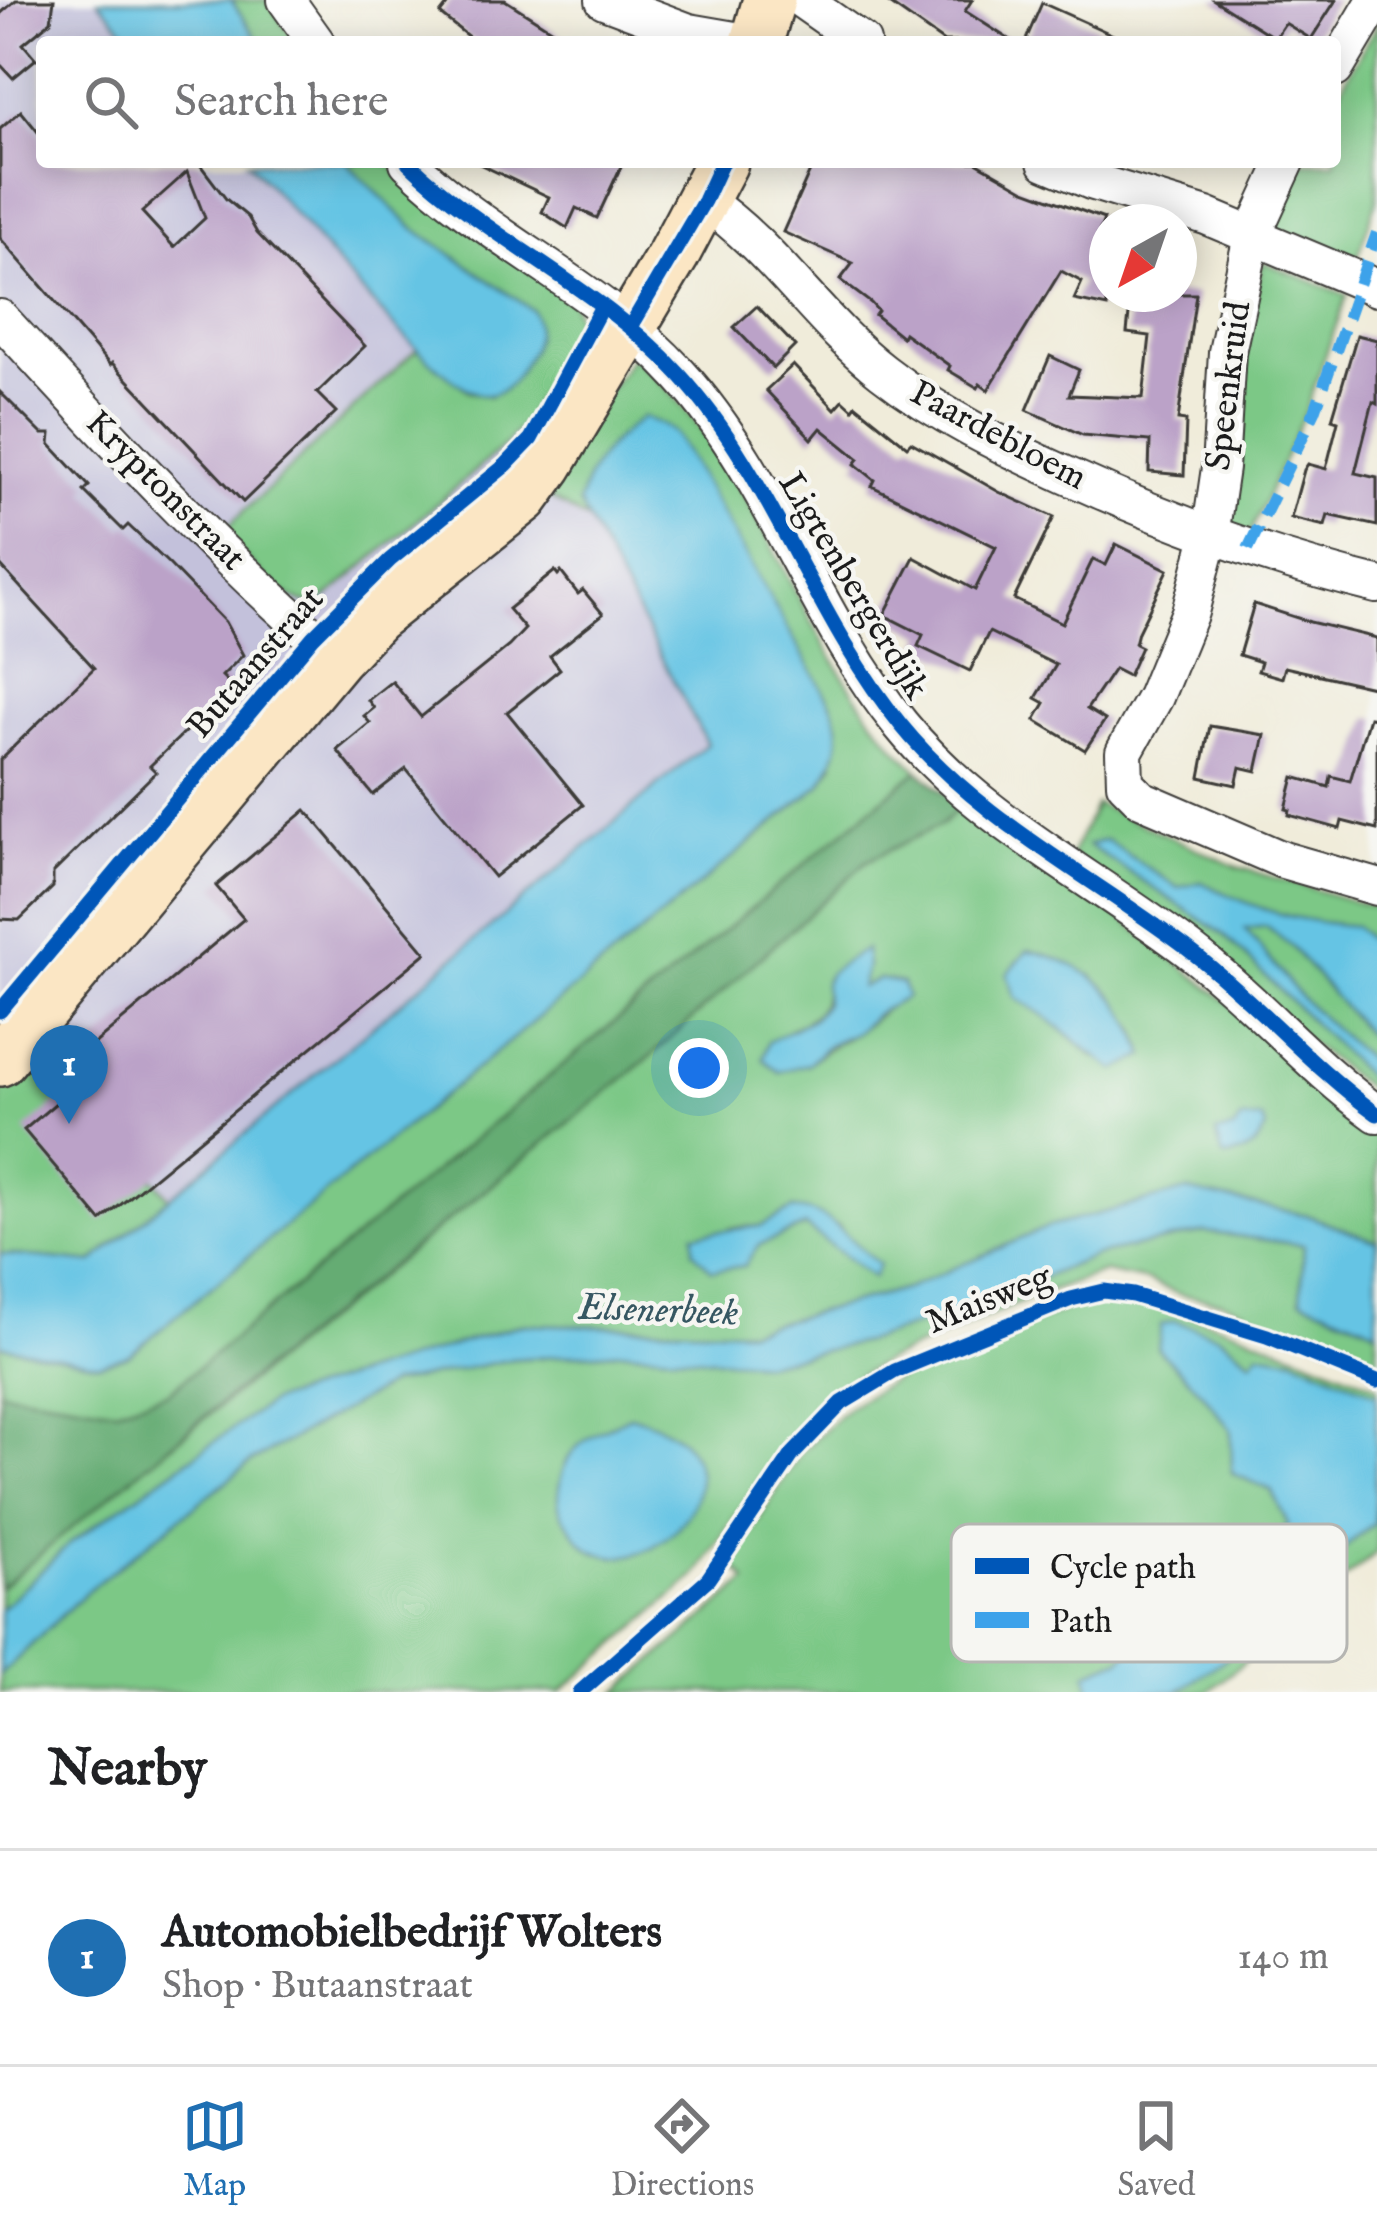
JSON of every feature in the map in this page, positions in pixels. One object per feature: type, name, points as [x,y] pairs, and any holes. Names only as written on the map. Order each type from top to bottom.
[{"type":"street","points":[[286,0],[312,36]]},
{"type":"street","points":[[604,0],[712,36]]},
{"type":"street","points":[[759,36],[769,0]]},
{"type":"street","points":[[802,0],[853,36]]},
{"type":"street","points":[[1341,59],[1376,0]]},
{"type":"street","name":"Ligtenbergerdijk","points":[[415,168],[481,222],[630,327],[674,368],[731,438],[862,674],[923,751],[1017,830],[1197,956],[1339,1087],[1377,1114]]},
{"type":"street","points":[[1060,168],[1162,200],[1377,288]]},
{"type":"street","name":"Speenkruid","points":[[1210,536],[1220,468],[1227,352],[1252,236],[1283,168]]},
{"type":"street","name":"Butaanstraat","points":[[0,1060],[375,616],[524,497],[713,182]]},
{"type":"street","name":"Paardebloem","points":[[713,182],[737,224],[830,326],[883,372],[935,408],[998,444],[1210,536],[1306,568],[1377,585]]},
{"type":"street","name":"Kryptonstraat","points":[[0,318],[281,610],[336,658]]},
{"type":"street","points":[[1210,536],[1190,612],[1155,697],[1124,752],[1125,782],[1141,799],[1283,860],[1377,887]]},
{"type":"shaded area","points":[[0,0],[216,0],[244,36],[36,36],[36,168],[346,168],[374,206],[665,421],[873,766],[0,1404]]},
{"type":"green space","points":[[231,0],[267,0],[292,36],[255,36]]},
{"type":"green space","points":[[1377,23],[1377,200],[1352,272],[1267,242],[1298,168],[1341,168],[1341,87]]},
{"type":"green space","points":[[352,168],[394,168],[572,301],[577,320],[527,418],[505,445],[330,595],[308,603],[281,591],[222,532],[417,349],[470,392],[490,396],[532,310],[412,227]]},
{"type":"green space","points":[[1263,262],[1347,295],[1306,410],[1246,543],[1219,534],[1240,356]]},
{"type":"green space","points":[[632,356],[677,400],[716,450],[840,671],[876,723],[918,770],[168,1393],[116,1409],[0,1391],[0,1345],[100,1364],[129,1355],[820,785],[834,763],[579,503],[588,521],[539,492]]},
{"type":"green space","points":[[918,770],[960,806],[944,823],[867,861],[651,1056],[217,1406],[0,1588],[0,1391],[116,1409],[168,1393]]},
{"type":"green space","points":[[1096,804],[1238,867],[1377,908],[1377,948],[1355,926],[1275,913],[1201,882],[1178,888],[1106,840],[1089,845],[1223,934],[1377,1086],[1377,1096],[1071,855]]},
{"type":"green space","points":[[960,806],[1119,916],[1248,1018],[1307,1085],[1377,1131],[1377,1241],[1306,1215],[1048,1227],[906,1289],[748,1330],[522,1324],[271,1402],[73,1541],[0,1610],[0,1588],[52,1542],[651,1056],[867,861],[944,823]],"holes":[[[1092,975],[1136,1029],[1145,1056],[1094,1057],[1041,1011]],[[879,979],[902,983],[906,997],[808,1064],[790,1029],[816,1012],[825,983],[860,988]],[[793,1209],[839,1226],[851,1243],[805,1226],[759,1245],[732,1228],[761,1226]]]},
{"type":"green space","points":[[1266,926],[1291,946],[1377,1046],[1377,1068],[1304,1001],[1244,929]]},
{"type":"green space","points":[[36,1033],[169,1198],[91,1263],[0,1254],[0,1078]]},
{"type":"green space","points":[[1205,1232],[1304,1245],[1301,1299],[1377,1330],[1377,1363],[1221,1301],[1181,1295],[1148,1281],[1104,1272],[887,1360],[832,1390],[772,1461],[695,1577],[561,1692],[0,1692],[0,1675],[87,1591],[252,1461],[391,1384],[512,1359],[627,1351],[765,1363],[868,1341],[977,1305],[1096,1255]]},
{"type":"green space","points":[[1094,1298],[1161,1307],[1198,1318],[1377,1385],[1377,1394],[1294,1358],[1253,1361],[1218,1335],[1158,1349],[1203,1393],[1231,1430],[1232,1473],[1271,1490],[1288,1524],[951,1524],[951,1662],[1115,1662],[1088,1673],[1091,1692],[617,1692],[747,1581],[732,1563],[800,1453],[848,1407],[895,1379]]},
{"type":"green space","points":[[1377,1507],[1377,1552],[1347,1577],[1347,1546],[1374,1523]]},
{"type":"green space","points":[[1221,1662],[1244,1662],[1208,1692],[1177,1692]]},
{"type":"water","points":[[98,0],[231,0],[255,36],[130,36]]},
{"type":"water","points":[[253,168],[352,168],[412,227],[532,310],[537,330],[534,343],[513,380],[498,393],[485,395],[462,386],[433,363],[364,294]]},
{"type":"water","points":[[643,417],[675,433],[833,707],[837,747],[820,785],[129,1355],[100,1364],[0,1345],[0,1254],[92,1263],[707,744],[579,503],[602,454]]},
{"type":"water","points":[[1106,840],[1178,888],[1201,882],[1275,913],[1355,926],[1377,948],[1377,1046],[1291,946],[1266,926],[1245,929],[1304,1001],[1377,1068],[1377,1086],[1223,934],[1088,845]]},
{"type":"water","points":[[865,949],[867,966],[861,987],[879,979],[902,983],[907,997],[877,1013],[858,1031],[828,1045],[808,1064],[779,1072],[763,1059],[768,1042],[814,1018],[825,1003],[824,982],[831,971]]},
{"type":"water","points":[[1028,950],[1070,964],[1103,985],[1127,1016],[1145,1056],[1116,1070],[1016,999],[1007,974]]},
{"type":"water","points":[[1262,1119],[1266,1128],[1254,1146],[1223,1157],[1216,1133],[1233,1130],[1241,1120]]},
{"type":"water","points":[[1187,1191],[1306,1215],[1377,1241],[1377,1330],[1301,1299],[1304,1245],[1205,1232],[1096,1255],[977,1305],[868,1341],[764,1363],[627,1351],[512,1359],[391,1384],[252,1461],[87,1591],[0,1675],[0,1610],[73,1541],[271,1402],[522,1324],[748,1330],[906,1289],[1048,1227]]},
{"type":"water","points":[[793,1209],[818,1215],[839,1229],[879,1264],[873,1278],[805,1226],[759,1245],[744,1266],[712,1270],[693,1251],[694,1234],[761,1226]]},
{"type":"water","points":[[1174,1321],[1218,1335],[1252,1361],[1259,1352],[1295,1358],[1377,1394],[1374,1523],[1347,1546],[1347,1524],[1288,1524],[1271,1490],[1232,1473],[1231,1430],[1203,1393],[1158,1349],[1161,1325]]},
{"type":"water","points":[[631,1415],[680,1439],[692,1454],[699,1477],[694,1501],[681,1523],[662,1541],[639,1553],[615,1557],[592,1550],[573,1531],[561,1512],[560,1481],[579,1445]]},
{"type":"water","points":[[1114,1662],[1221,1662],[1177,1692],[1091,1692],[1087,1673]]},
{"type":"building","points":[[16,0],[54,0],[51,21],[23,44],[36,59],[13,78],[0,64],[0,14]]},
{"type":"building","points":[[451,0],[505,0],[562,36],[468,36],[440,14]]},
{"type":"building","points":[[884,0],[972,0],[965,11],[1004,36],[935,36]]},
{"type":"building","points":[[1214,0],[1336,0],[1313,36],[1285,23],[1272,36]]},
{"type":"building","points":[[1042,3],[1116,36],[1028,36]]},
{"type":"building","points":[[21,111],[36,130],[36,168],[203,168],[365,346],[317,393],[336,412],[243,502],[110,365],[0,238],[0,129]],"holes":[[[187,172],[205,218],[174,247],[142,212]]]},
{"type":"building","points":[[488,168],[620,168],[597,218],[576,208],[567,228],[542,212],[549,197]]},
{"type":"building","points":[[811,168],[986,168],[1025,190],[1089,213],[1089,303],[1074,300],[1082,282],[1061,271],[988,390],[948,370],[950,366],[875,315],[878,311],[871,303],[840,280],[853,263],[783,232]]},
{"type":"building","points":[[757,306],[795,346],[773,368],[734,327]]},
{"type":"building","points":[[1129,312],[1193,312],[1178,420],[1186,421],[1184,475],[1149,472],[1150,441],[1083,435],[1027,410],[1050,356],[1079,370],[1069,395],[1143,398],[1150,336],[1127,333]]},
{"type":"building","points":[[1357,335],[1377,340],[1377,404],[1373,402],[1355,473],[1377,478],[1377,526],[1328,515],[1325,526],[1291,518],[1308,464],[1326,469],[1338,421],[1332,419]]},
{"type":"building","points":[[793,365],[835,409],[843,400],[853,409],[856,405],[907,446],[911,442],[1054,517],[1014,599],[1062,623],[1093,559],[1106,565],[1116,544],[1168,570],[1138,632],[1135,644],[1141,647],[1128,676],[1114,669],[1087,709],[1105,720],[1085,750],[1035,720],[1045,703],[1036,698],[1056,665],[989,632],[970,671],[918,646],[923,635],[884,615],[914,557],[975,590],[996,547],[872,486],[875,480],[855,464],[859,459],[821,428],[812,439],[766,390]]},
{"type":"building","points":[[0,392],[42,434],[51,434],[50,444],[89,486],[84,491],[123,530],[128,525],[225,622],[243,655],[222,676],[232,686],[150,766],[156,772],[53,873],[53,887],[19,920],[0,919],[0,760],[94,668],[0,565]]},
{"type":"building","points":[[555,571],[578,594],[583,590],[603,614],[550,656],[560,669],[507,712],[583,805],[494,877],[406,769],[373,795],[337,750],[370,723],[364,716],[374,708],[368,700],[392,681],[421,717],[509,646],[525,629],[508,609]]},
{"type":"building","points":[[1254,604],[1377,638],[1377,688],[1285,667],[1282,678],[1258,671],[1261,662],[1239,655]]},
{"type":"building","points":[[1369,717],[1377,718],[1377,830],[1342,821],[1340,829],[1289,815],[1286,809],[1294,777],[1329,787],[1331,776],[1350,781]]},
{"type":"building","points":[[1210,726],[1265,735],[1257,771],[1240,767],[1236,785],[1200,777]]},
{"type":"building","points":[[306,810],[426,953],[101,1221],[24,1130],[101,1065],[88,1049],[244,919],[216,886]]},
{"type":"marked path","points":[[1248,549],[1315,411],[1377,233]]},
{"type":"cycle path","points":[[415,168],[474,217],[615,316],[679,374],[741,457],[870,683],[932,759],[1002,820],[1193,953],[1377,1114]]},
{"type":"cycle path","points":[[630,327],[719,168]]},
{"type":"cycle path","points":[[0,1011],[313,637],[390,560],[531,439],[602,306]]},
{"type":"cycle path","name":"Maisweg","points":[[580,1692],[708,1579],[793,1454],[842,1403],[895,1371],[1071,1299],[1104,1291],[1133,1295],[1267,1336],[1377,1381]]},
{"type":"place","name":"Automobielbedrijf Wolters","points":[[69,1124]]},
{"type":"water label","name":"Elsenerbeek","points":[[658,1311]]}]
